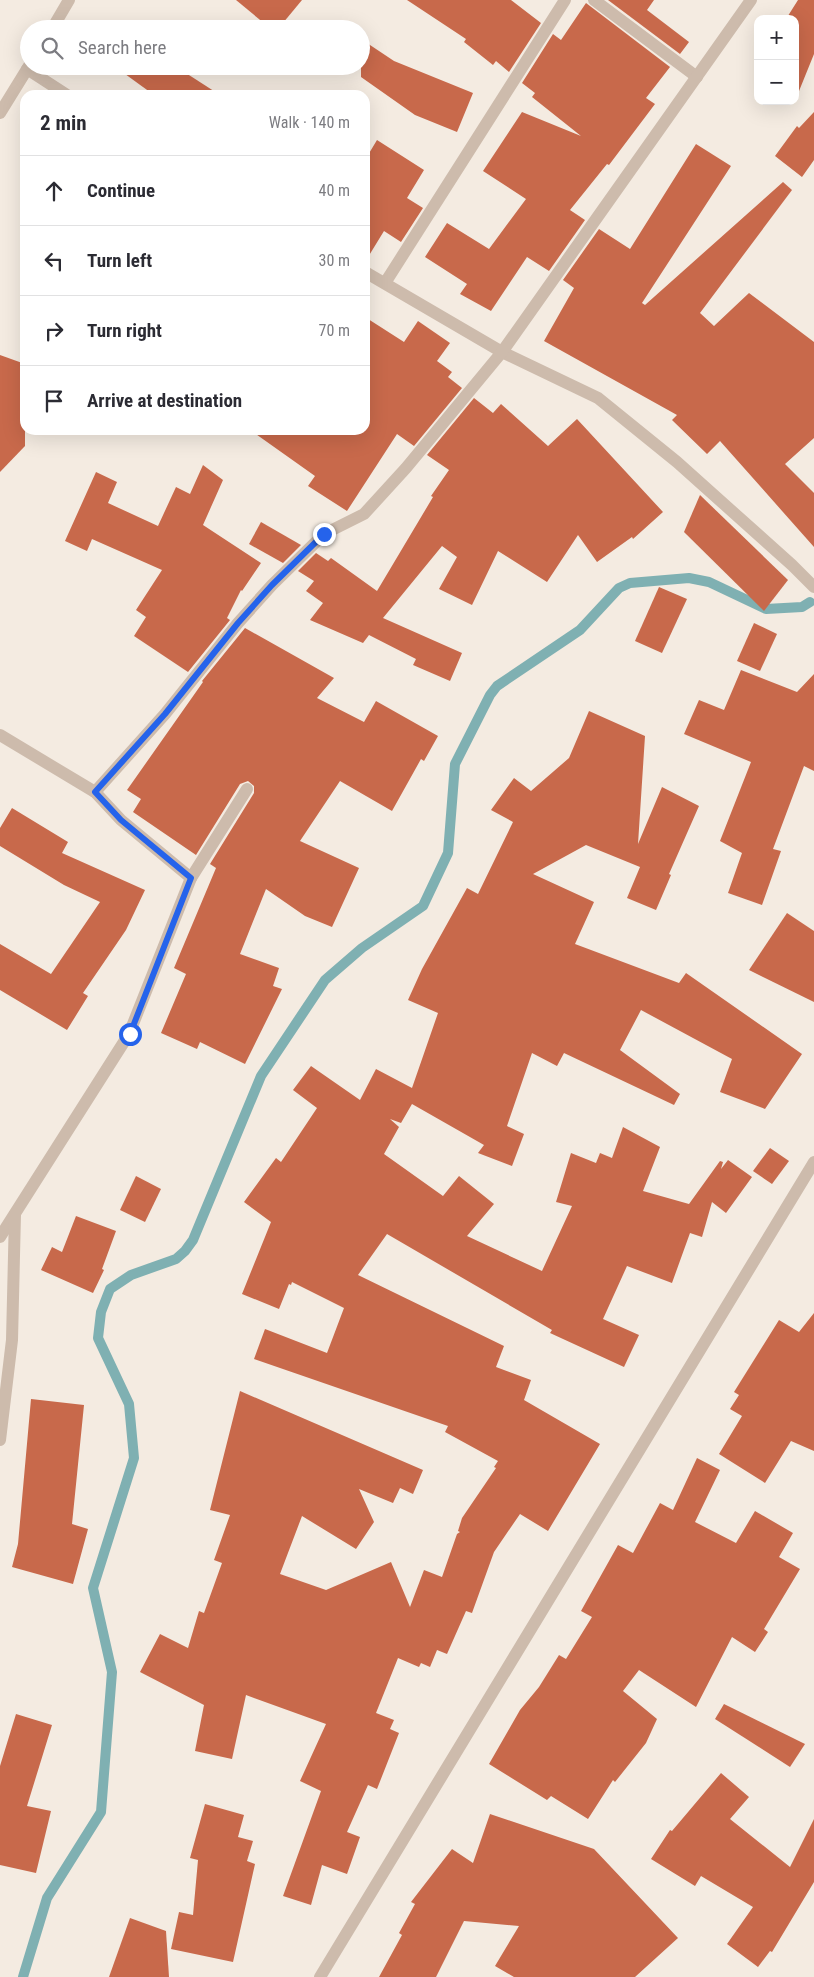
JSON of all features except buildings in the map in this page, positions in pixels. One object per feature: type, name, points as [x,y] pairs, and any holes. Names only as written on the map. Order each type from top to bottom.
[{"type":"street","points":[[57,20],[69,0]]},
{"type":"street","points":[[385,283],[565,0]]},
{"type":"street","points":[[594,0],[697,77]]},
{"type":"street","points":[[95,792],[165,714],[238,623],[272,585],[324,534],[364,514],[406,468],[502,352],[751,0]]},
{"type":"street","points":[[0,113],[24,75]]},
{"type":"street","points":[[38,75],[60,90]]},
{"type":"street","points":[[370,275],[502,352],[598,398],[677,462],[811,579]]},
{"type":"street","points":[[0,735],[95,792],[121,820],[191,878]]},
{"type":"street","points":[[0,1238],[130,1034],[191,878],[247,789]]},
{"type":"street","points":[[320,1977],[814,1162]]},
{"type":"street","points":[[0,1440],[12,1340],[15,1214]]},
{"type":"waterway","points":[[23,1977],[47,1898],[101,1812],[112,1672],[93,1588],[134,1458],[129,1404],[98,1338],[101,1312],[110,1289],[131,1275],[176,1259],[185,1251],[193,1240],[261,1076],[325,980],[362,948],[423,906],[448,853],[455,764],[490,695],[497,686],[580,630],[619,588],[630,583],[689,578],[709,582],[766,609],[802,607],[810,602]]},
{"type":"route","points":[[130,1034],[191,878],[121,820],[95,792],[165,714],[238,623],[272,585],[324,534]]}]
